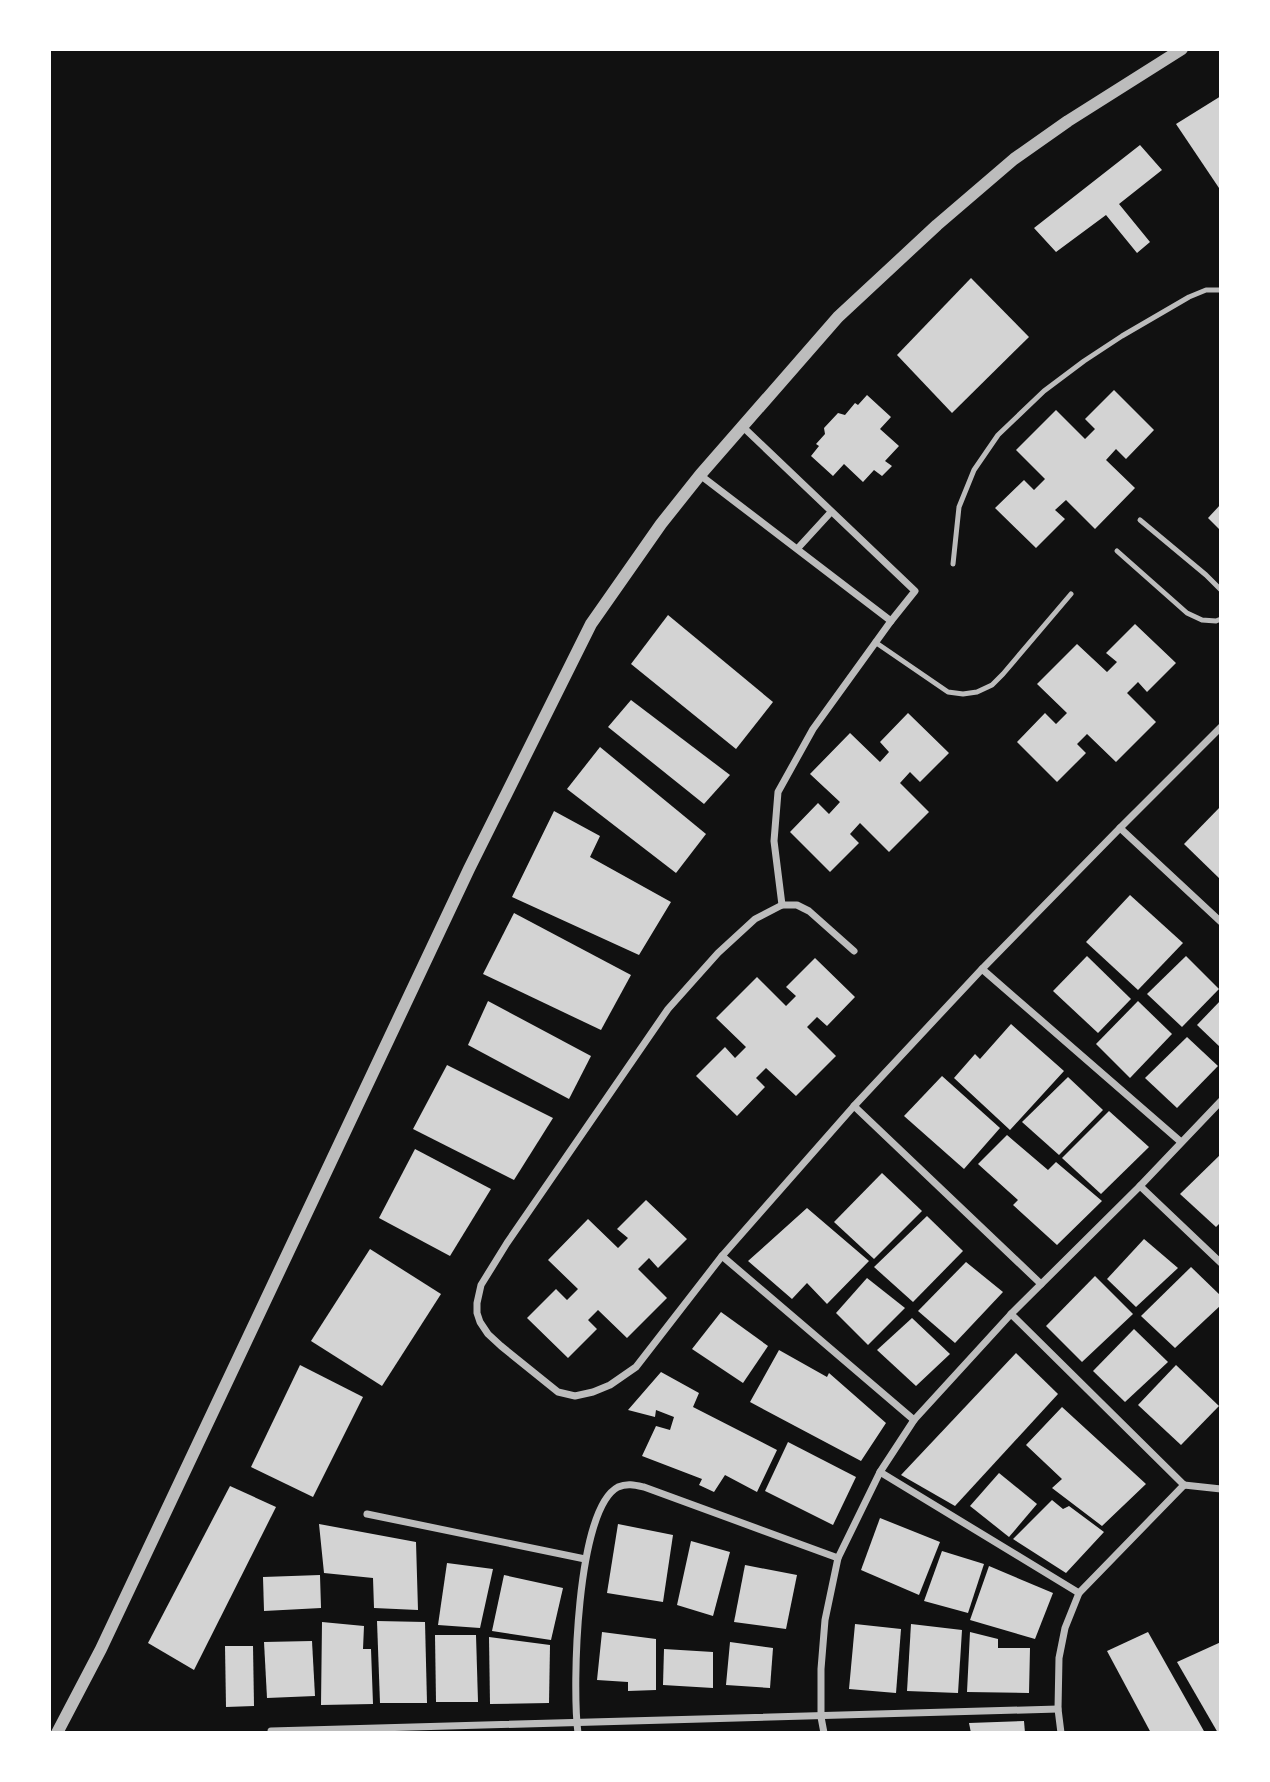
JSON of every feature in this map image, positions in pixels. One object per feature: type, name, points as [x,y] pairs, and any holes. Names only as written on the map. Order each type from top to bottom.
[{"type":"street","points":[[57,1733],[101,1649],[469,869],[591,624],[661,524],[700,475],[838,317],[1014,159],[1068,121],[1182,49]]},
{"type":"street","points":[[742,426],[915,591],[813,729],[778,792],[774,841],[782,905]]},
{"type":"street","points":[[700,475],[891,621]]},
{"type":"street","points":[[798,548],[831,512]]},
{"type":"street","points":[[854,951],[809,911],[797,905],[782,905],[755,919],[727,944],[668,1009],[522,1221],[481,1285],[477,1312],[488,1334],[500,1346],[558,1392],[575,1396],[593,1392],[610,1385],[636,1367],[722,1256],[854,1106],[982,969],[1221,727]]},
{"type":"street","points":[[1119,828],[1221,922]]},
{"type":"street","points":[[982,969],[1181,1142]]},
{"type":"street","points":[[824,1733],[821,1717],[821,1669],[825,1620],[838,1558],[880,1472],[914,1420],[1011,1314],[1221,1101]]},
{"type":"street","points":[[854,1106],[1041,1284]]},
{"type":"street","points":[[1140,1186],[1221,1263]]},
{"type":"street","points":[[722,1256],[914,1420]]},
{"type":"street","points":[[1011,1314],[1184,1485],[1221,1489]]},
{"type":"street","points":[[880,1472],[1079,1593]]},
{"type":"street","points":[[578,1733],[575,1665],[585,1559],[600,1510],[616,1488],[629,1484],[645,1488],[838,1558]]},
{"type":"street","points":[[1061,1733],[1058,1709],[1059,1658],[1065,1628],[1079,1593],[1184,1485]]},
{"type":"street","points":[[367,1514],[585,1559]]},
{"type":"street","points":[[271,1731],[1058,1709]]},
{"type":"lane","points":[[953,564],[958,507],[974,470],[998,435],[1044,391],[1122,336],[1189,298],[1206,290],[1221,289]]},
{"type":"lane","points":[[1140,520],[1221,590]]},
{"type":"lane","points":[[1117,551],[1187,613],[1202,620],[1221,619]]},
{"type":"lane","points":[[875,642],[948,692],[977,692],[992,685],[1003,674],[1071,594]]},
{"type":"building","points":[[1221,96],[1221,191],[1176,124]]},
{"type":"building","points":[[1140,145],[1162,170],[1119,204],[1150,242],[1137,253],[1106,215],[1056,252],[1034,228]]},
{"type":"building","points":[[971,278],[1029,337],[952,413],[897,355]]},
{"type":"building","points":[[1114,390],[1154,430],[1126,459],[1116,449],[1106,460],[1135,488],[1095,529],[1066,500],[1055,510],[1065,519],[1036,548],[995,508],[1024,480],[1034,490],[1045,479],[1016,450],[1056,410],[1085,439],[1095,429],[1085,419]]},
{"type":"building","points":[[867,395],[891,417],[880,429],[899,446],[885,461],[892,466],[882,476],[874,470],[863,482],[844,464],[833,476],[811,456],[819,446],[816,444],[825,434],[824,428],[838,413],[845,415],[855,403],[858,405]]},
{"type":"building","points":[[1221,504],[1221,531],[1208,518]]},
{"type":"building","points":[[668,615],[773,702],[736,749],[631,664]]},
{"type":"building","points":[[1135,624],[1176,663],[1147,692],[1138,682],[1127,693],[1156,722],[1116,762],[1087,734],[1077,744],[1086,753],[1057,782],[1017,742],[1045,713],[1056,724],[1067,713],[1037,684],[1077,644],[1107,672],[1117,662],[1106,653]]},
{"type":"building","points":[[631,700],[730,775],[704,804],[608,727]]},
{"type":"building","points":[[908,713],[949,753],[920,782],[910,772],[900,783],[929,812],[889,852],[860,823],[850,834],[859,843],[830,872],[790,832],[818,803],[829,814],[840,802],[810,774],[850,733],[880,762],[889,752],[880,742]]},
{"type":"building","points":[[600,747],[706,834],[676,873],[567,789]]},
{"type":"building","points":[[1221,806],[1221,880],[1184,844]]},
{"type":"building","points":[[554,811],[600,836],[590,857],[671,902],[639,955],[512,897]]},
{"type":"building","points":[[1130,895],[1183,943],[1138,990],[1086,942]]},
{"type":"building","points":[[514,913],[631,975],[601,1030],[483,974]]},
{"type":"building","points":[[1087,956],[1131,999],[1098,1033],[1053,991]]},
{"type":"building","points":[[1186,956],[1219,989],[1182,1027],[1147,994]]},
{"type":"building","points":[[815,958],[855,997],[827,1026],[817,1017],[807,1027],[836,1056],[796,1096],[766,1068],[756,1078],[765,1087],[737,1116],[696,1076],[725,1047],[735,1058],[746,1047],[716,1018],[757,977],[786,1006],[796,996],[786,987]]},
{"type":"building","points":[[1221,1000],[1221,1048],[1197,1025]]},
{"type":"building","points":[[488,1001],[591,1056],[569,1099],[468,1045]]},
{"type":"building","points":[[1138,1001],[1172,1034],[1130,1078],[1096,1044]]},
{"type":"building","points":[[1011,1024],[1064,1071],[1010,1130],[954,1078],[975,1054],[980,1059]]},
{"type":"building","points":[[1187,1037],[1218,1066],[1177,1108],[1145,1078]]},
{"type":"building","points":[[447,1065],[553,1118],[514,1180],[413,1129]]},
{"type":"building","points":[[942,1076],[1000,1128],[964,1169],[904,1116]]},
{"type":"building","points":[[1068,1077],[1103,1110],[1059,1155],[1022,1122]]},
{"type":"building","points":[[1109,1111],[1149,1147],[1101,1194],[1062,1158]]},
{"type":"building","points":[[1007,1135],[1048,1170],[1056,1162],[1102,1201],[1057,1245],[1013,1205],[1018,1200],[978,1164]]},
{"type":"building","points":[[415,1149],[491,1189],[450,1256],[379,1218]]},
{"type":"building","points":[[1221,1154],[1221,1222],[1216,1227],[1180,1194]]},
{"type":"building","points":[[882,1173],[922,1211],[874,1259],[834,1222]]},
{"type":"building","points":[[646,1200],[687,1239],[658,1268],[649,1258],[638,1269],[667,1298],[627,1338],[598,1310],[588,1320],[597,1329],[568,1358],[527,1318],[556,1289],[567,1300],[578,1289],[548,1260],[588,1219],[618,1248],[628,1238],[617,1229]]},
{"type":"building","points":[[807,1208],[869,1261],[827,1304],[807,1283],[792,1299],[748,1261]]},
{"type":"building","points":[[927,1216],[963,1251],[913,1302],[874,1267]]},
{"type":"building","points":[[1144,1239],[1178,1268],[1136,1307],[1107,1279]]},
{"type":"building","points":[[370,1249],[441,1294],[382,1386],[311,1341]]},
{"type":"building","points":[[966,1262],[1003,1292],[955,1343],[918,1311]]},
{"type":"building","points":[[1191,1267],[1221,1296],[1221,1305],[1175,1348],[1141,1316]]},
{"type":"building","points":[[1095,1276],[1133,1314],[1082,1362],[1046,1326]]},
{"type":"building","points":[[867,1278],[905,1308],[868,1345],[836,1313]]},
{"type":"building","points":[[721,1312],[768,1346],[743,1383],[692,1349]]},
{"type":"building","points":[[912,1318],[950,1354],[916,1386],[877,1350]]},
{"type":"building","points":[[1134,1329],[1168,1362],[1125,1402],[1093,1371]]},
{"type":"building","points":[[779,1350],[827,1377],[829,1373],[886,1423],[861,1461],[750,1402]]},
{"type":"building","points":[[1016,1353],[1058,1394],[955,1506],[901,1475]]},
{"type":"building","points":[[300,1365],[363,1397],[313,1497],[251,1467]]},
{"type":"building","points":[[1176,1365],[1219,1406],[1181,1445],[1138,1405]]},
{"type":"building","points":[[661,1372],[699,1393],[693,1407],[777,1450],[757,1492],[725,1475],[714,1492],[699,1485],[702,1479],[642,1456],[656,1426],[670,1430],[674,1417],[656,1410],[655,1417],[628,1410]]},
{"type":"building","points":[[1062,1407],[1146,1484],[1102,1526],[1052,1488],[1062,1479],[1026,1445]]},
{"type":"building","points":[[788,1442],[856,1477],[833,1525],[765,1491]]},
{"type":"building","points":[[999,1473],[1037,1504],[1009,1537],[970,1506]]},
{"type":"building","points":[[230,1486],[276,1507],[194,1670],[148,1643]]},
{"type":"building","points":[[1052,1500],[1063,1509],[1069,1506],[1104,1532],[1066,1573],[1013,1539]]},
{"type":"building","points":[[880,1518],[940,1542],[919,1595],[861,1570]]},
{"type":"building","points":[[319,1524],[416,1542],[418,1610],[374,1608],[373,1578],[324,1573]]},
{"type":"building","points":[[618,1524],[673,1535],[663,1602],[607,1593]]},
{"type":"building","points":[[691,1541],[730,1552],[713,1616],[677,1605]]},
{"type":"building","points":[[942,1551],[984,1564],[968,1613],[924,1601]]},
{"type":"building","points":[[447,1563],[493,1569],[480,1628],[438,1625]]},
{"type":"building","points":[[745,1565],[797,1575],[786,1629],[734,1622]]},
{"type":"building","points":[[989,1566],[1053,1593],[1035,1639],[970,1620]]},
{"type":"building","points":[[320,1575],[321,1608],[264,1611],[263,1577]]},
{"type":"building","points":[[504,1575],[563,1588],[551,1640],[492,1631]]},
{"type":"building","points":[[377,1621],[425,1622],[427,1703],[380,1703]]},
{"type":"building","points":[[322,1622],[364,1626],[363,1649],[371,1649],[373,1704],[321,1705]]},
{"type":"building","points":[[855,1624],[901,1629],[896,1693],[849,1689]]},
{"type":"building","points":[[911,1624],[962,1630],[958,1693],[907,1691]]},
{"type":"building","points":[[602,1632],[656,1639],[656,1690],[628,1691],[628,1682],[597,1680]]},
{"type":"building","points":[[970,1632],[998,1639],[998,1648],[1030,1648],[1029,1693],[967,1692]]},
{"type":"building","points":[[1148,1632],[1205,1733],[1151,1733],[1107,1651]]},
{"type":"building","points":[[435,1635],[476,1635],[478,1702],[436,1702]]},
{"type":"building","points":[[489,1637],[550,1645],[549,1703],[490,1704]]},
{"type":"building","points":[[312,1641],[315,1696],[267,1698],[264,1642]]},
{"type":"building","points":[[730,1642],[773,1648],[770,1688],[726,1685]]},
{"type":"building","points":[[1221,1642],[1221,1733],[1218,1733],[1177,1662]]},
{"type":"building","points":[[225,1646],[253,1646],[254,1706],[226,1707]]},
{"type":"building","points":[[664,1649],[713,1652],[713,1688],[663,1685]]},
{"type":"building","points":[[1024,1721],[1025,1733],[971,1733],[969,1723]]}]
